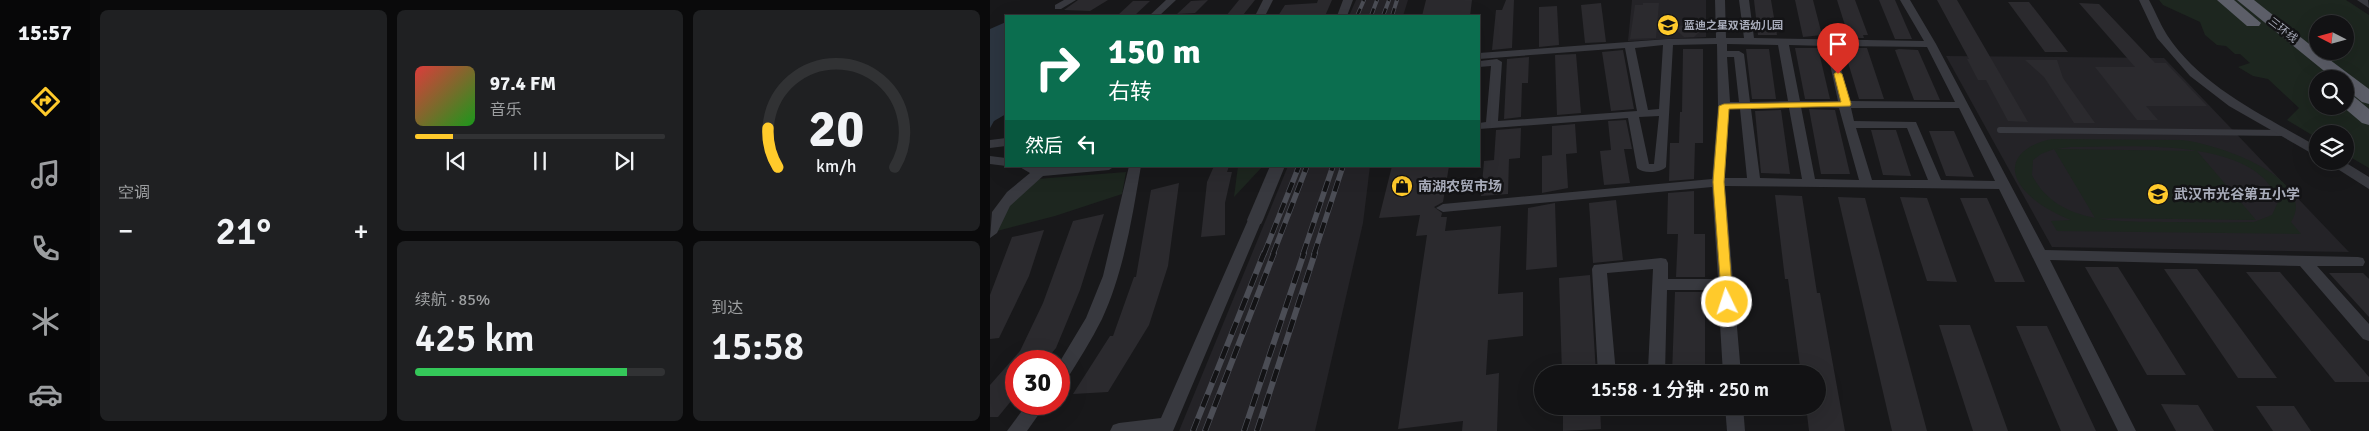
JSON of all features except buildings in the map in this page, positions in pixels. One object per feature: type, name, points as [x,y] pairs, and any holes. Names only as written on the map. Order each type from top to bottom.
[{"type":"highway","name":"三环线","points":[[2224,0],[2309,70]]},
{"type":"highway","name":"三环线","points":[[2245,0],[2334,70]]},
{"type":"highway","name":"三环线","points":[[2354,86],[2369,98]]},
{"type":"highway","points":[[2354,106],[2369,119]]},
{"type":"street","points":[[1058,8],[1070,0]]},
{"type":"street","points":[[1155,15],[1171,0]]},
{"type":"street","points":[[1260,15],[1268,0]]},
{"type":"street","points":[[1342,15],[1348,0]]},
{"type":"street","points":[[1720,0],[1724,106],[1718,182],[1731,365]]},
{"type":"street","points":[[1744,0],[1749,42]]},
{"type":"street","points":[[1905,0],[1931,44],[2002,185],[2040,255],[2127,431]]},
{"type":"street","points":[[2144,0],[2162,37],[2190,67],[2227,97],[2309,148]]},
{"type":"street","points":[[2362,0],[2369,5]]},
{"type":"street","points":[[1629,45],[1643,168],[1650,168],[1660,167],[1668,42]]},
{"type":"street","points":[[1480,56],[1668,42],[1722,48],[1739,54],[1754,182]]},
{"type":"street","points":[[1722,48],[1749,42],[1931,44]]},
{"type":"street","points":[[1783,42],[1809,182]]},
{"type":"street","points":[[1830,43],[1867,183]]},
{"type":"street","points":[[1480,64],[1497,62],[1492,125]]},
{"type":"street","points":[[1724,106],[1745,104],[1962,105]]},
{"type":"street","points":[[1480,126],[1665,112]]},
{"type":"street","points":[[1850,124],[1912,125],[1936,183]]},
{"type":"street","points":[[990,144],[1005,142]]},
{"type":"street","points":[[990,160],[1005,162]]},
{"type":"street","points":[[1030,167],[1043,169],[1087,167]]},
{"type":"street","points":[[1070,360],[1084,338],[1100,304],[1121,238],[1135,167]]},
{"type":"street","points":[[1119,431],[1165,428],[1278,167]]},
{"type":"street","points":[[1650,168],[1652,188]]},
{"type":"street","points":[[990,233],[992,222],[1002,206],[1015,192],[1043,169]]},
{"type":"street","points":[[2346,170],[2369,184]]},
{"type":"street","points":[[1443,208],[1718,182],[2002,185]]},
{"type":"street","points":[[2040,255],[2358,262]]},
{"type":"street","points":[[2304,261],[2369,335]]},
{"type":"street","points":[[1606,365],[1599,268],[1661,263],[1656,365]]},
{"type":"street","points":[[1659,285],[1726,284]]},
{"type":"street","points":[[1016,431],[1028,415]]},
{"type":"street","points":[[1735,415],[1736,431]]},
{"type":"lane","points":[[2000,130],[2286,134]]},
{"type":"shaded area","points":[[1356,0],[1408,0],[1403,15],[1349,15]]},
{"type":"shaded area","name":"蓝迪之星双语幼儿园","points":[[1632,0],[1706,0],[1706,37],[1628,41]]},
{"type":"shaded area","points":[[2159,0],[2346,0],[2369,15],[2369,168],[2354,159],[2354,125],[2309,125],[2309,133],[2287,120],[2299,108],[2268,79],[2253,76],[2238,67],[2250,63],[2240,54],[2235,54],[2226,46],[2217,45],[2205,35],[2200,22],[2163,5]]},
{"type":"shaded area","name":"武汉市光谷第五小学","points":[[1946,56],[2164,58],[2349,252],[2052,247]]},
{"type":"shaded area","points":[[2052,139],[2181,140],[2215,147],[2258,165],[2277,177],[2290,190],[2296,206],[2291,222],[2301,234],[2057,231],[2051,221],[2071,220],[2048,209],[2028,194],[2020,184],[2016,174],[2015,166],[2018,158],[2031,146]],"holes":[[[2123,146],[2196,151],[2055,149]],[[2054,149],[2095,218],[2058,204],[2044,192],[2032,175],[2033,160],[2041,154]],[[2197,151],[2218,155],[2245,165],[2266,180],[2278,202],[2272,215],[2254,222],[2134,222],[2097,218],[2256,220]]]},
{"type":"shaded area","points":[[1238,167],[1262,167],[1234,197]]},
{"type":"shaded area","points":[[1288,167],[1370,167],[1363,223],[1315,431],[1179,431]]},
{"type":"shaded area","points":[[1126,172],[1122,194],[1055,216],[997,231],[1008,205],[1037,179]]},
{"type":"water","points":[[1005,22],[1005,115],[994,121],[990,128],[990,29]]},
{"type":"railway","points":[[1357,15],[1364,0]]},
{"type":"railway","points":[[1371,15],[1377,0]]},
{"type":"railway","points":[[1383,15],[1389,0]]},
{"type":"railway","points":[[1392,15],[1397,0]]},
{"type":"railway","points":[[1264,254],[1299,167]]},
{"type":"railway","points":[[1273,254],[1307,167]]},
{"type":"railway","points":[[1303,254],[1333,167]]},
{"type":"railway","points":[[1314,254],[1343,167]]},
{"type":"railway","points":[[1193,431],[1264,253]]},
{"type":"railway","points":[[1205,431],[1274,253]]},
{"type":"railway","points":[[1244,431],[1304,253]]},
{"type":"railway","points":[[1257,431],[1315,253]]},
{"type":"place","name":"蓝迪之星双语幼儿园","points":[[1668,25]]},
{"type":"place","name":"南湖农贸市场","points":[[1402,186]]},
{"type":"place","name":"武汉市光谷第五小学","points":[[2158,194]]},
{"type":"route","points":[[1727,302],[1718,182],[1724,106],[1745,104],[1846,104],[1838,74]]}]
